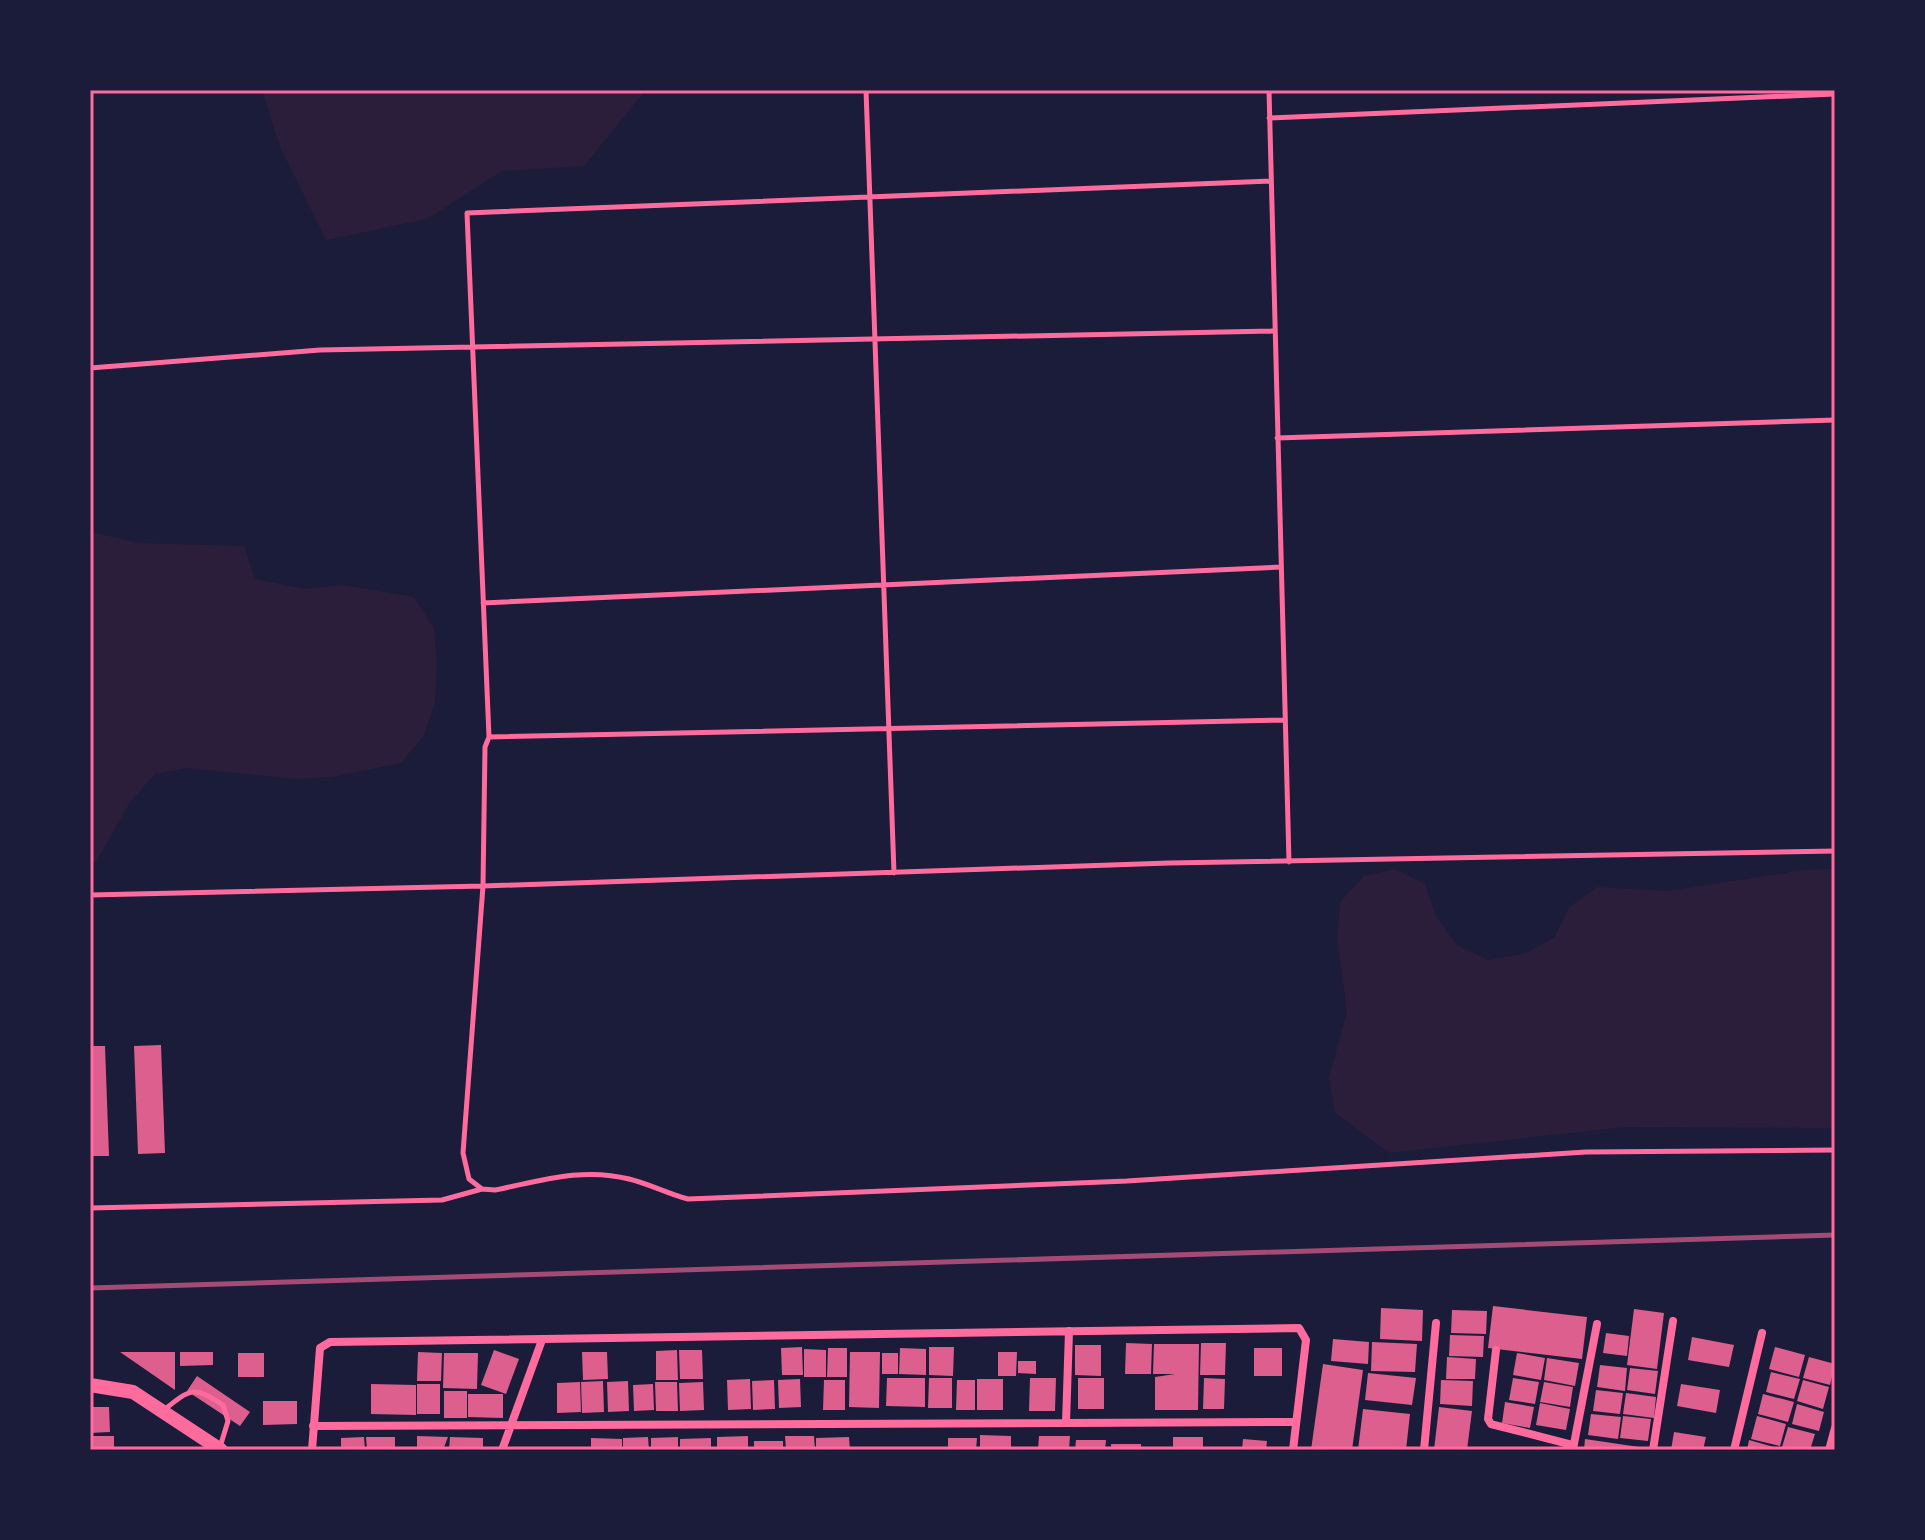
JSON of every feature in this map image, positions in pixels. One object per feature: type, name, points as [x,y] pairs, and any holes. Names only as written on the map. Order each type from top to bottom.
[{"type":"main road","points":[[90,1385],[121,1387],[164,1411],[220,1450]]},
{"type":"street","points":[[1653,1450],[1673,1321]]},
{"type":"street","points":[[1424,1450],[1436,1323]]},
{"type":"street","points":[[1496,1350],[1488,1419],[1491,1424],[1573,1448],[1597,1324]]},
{"type":"street","points":[[312,1450],[320,1348],[325,1344],[1299,1328],[1306,1340],[1293,1450]]},
{"type":"street","points":[[1066,1423],[1069,1331]]},
{"type":"street","points":[[1734,1450],[1762,1333]]},
{"type":"street","points":[[502,1450],[542,1340]]},
{"type":"street","points":[[313,1426],[1296,1422]]},
{"type":"street","points":[[1829,1450],[1835,1428]]},
{"type":"lane","points":[[866,90],[894,873]]},
{"type":"lane","points":[[1269,90],[1289,862]]},
{"type":"lane","points":[[1269,118],[1835,94]]},
{"type":"lane","points":[[482,1189],[469,1179],[463,1153],[483,886],[485,747],[489,737],[467,213],[1271,181]]},
{"type":"lane","points":[[90,368],[320,350],[473,350],[1274,331]]},
{"type":"lane","points":[[1277,438],[1835,420]]},
{"type":"lane","points":[[483,603],[885,582],[1281,567]]},
{"type":"lane","points":[[489,737],[1285,720]]},
{"type":"lane","points":[[91,897],[1169,863],[1835,851]]},
{"type":"lane","points":[[90,1208],[442,1200],[482,1189],[495,1190],[573,1173],[627,1178],[688,1199],[1127,1181],[1586,1152],[1835,1150]]},
{"type":"lane","points":[[164,1411],[188,1392],[196,1390],[223,1405],[228,1421],[220,1450]]},
{"type":"shaded area","points":[[262,90],[646,90],[584,166],[502,171],[427,219],[326,240],[280,147]]},
{"type":"shaded area","points":[[90,532],[139,543],[244,546],[255,579],[305,589],[342,585],[414,597],[434,628],[437,665],[435,703],[423,737],[401,763],[332,777],[296,779],[188,768],[155,774],[130,802],[96,862],[90,865]]},
{"type":"shaded area","points":[[1395,869],[1425,884],[1436,916],[1457,945],[1488,960],[1524,954],[1554,938],[1569,907],[1597,887],[1667,891],[1804,870],[1835,869],[1835,1128],[1626,1127],[1389,1153],[1335,1113],[1329,1077],[1347,1012],[1337,939],[1340,902],[1364,876]]},
{"type":"building","points":[[161,1045],[165,1153],[138,1154],[134,1046]]},
{"type":"building","points":[[90,1046],[105,1046],[109,1156],[90,1156]]},
{"type":"building","points":[[1493,1306],[1587,1317],[1582,1359],[1488,1348]]},
{"type":"building","points":[[1381,1308],[1423,1310],[1422,1341],[1380,1339]]},
{"type":"building","points":[[1634,1309],[1664,1313],[1657,1369],[1627,1365]]},
{"type":"building","points":[[1452,1310],[1487,1311],[1486,1334],[1451,1333]]},
{"type":"building","points":[[1606,1333],[1629,1336],[1627,1356],[1603,1353]]},
{"type":"building","points":[[1450,1335],[1484,1336],[1483,1357],[1449,1356]]},
{"type":"building","points":[[1692,1337],[1734,1345],[1729,1367],[1688,1360]]},
{"type":"building","points":[[1333,1339],[1369,1342],[1368,1364],[1331,1361]]},
{"type":"building","points":[[1372,1342],[1417,1344],[1415,1372],[1371,1371]]},
{"type":"building","points":[[1126,1343],[1152,1344],[1151,1374],[1125,1374]]},
{"type":"building","points":[[1201,1343],[1226,1343],[1225,1375],[1200,1375]]},
{"type":"building","points":[[1154,1344],[1199,1344],[1198,1410],[1155,1410],[1155,1377],[1175,1374],[1153,1374]]},
{"type":"building","points":[[1075,1345],[1101,1345],[1101,1376],[1075,1375]]},
{"type":"building","points":[[802,1347],[803,1375],[782,1375],[781,1348]]},
{"type":"building","points":[[929,1347],[954,1347],[953,1376],[929,1375]]},
{"type":"building","points":[[1775,1347],[1805,1355],[1799,1377],[1769,1369]]},
{"type":"building","points":[[828,1348],[847,1348],[847,1377],[827,1377]]},
{"type":"building","points":[[900,1348],[926,1349],[926,1375],[899,1374]]},
{"type":"building","points":[[1254,1348],[1282,1348],[1282,1376],[1254,1376]]},
{"type":"building","points":[[804,1349],[826,1350],[826,1377],[804,1377]]},
{"type":"building","points":[[494,1350],[519,1359],[506,1394],[481,1385]]},
{"type":"building","points":[[677,1350],[678,1380],[656,1380],[656,1351]]},
{"type":"building","points":[[679,1350],[702,1350],[703,1379],[680,1379]]},
{"type":"building","points":[[120,1352],[175,1352],[175,1390]]},
{"type":"building","points":[[180,1352],[213,1352],[213,1365],[180,1366]]},
{"type":"building","points":[[418,1352],[442,1353],[441,1381],[417,1381]]},
{"type":"building","points":[[582,1352],[607,1352],[608,1379],[583,1380]]},
{"type":"building","points":[[850,1352],[880,1352],[879,1408],[849,1407]]},
{"type":"building","points":[[998,1352],[1017,1352],[1016,1376],[998,1376]]},
{"type":"building","points":[[238,1353],[264,1353],[264,1377],[238,1377]]},
{"type":"building","points":[[444,1353],[478,1353],[477,1389],[443,1388]]},
{"type":"building","points":[[882,1353],[898,1353],[898,1374],[882,1374]]},
{"type":"building","points":[[1517,1353],[1545,1358],[1541,1380],[1513,1375]]},
{"type":"building","points":[[1447,1357],[1476,1359],[1475,1379],[1446,1379]]},
{"type":"building","points":[[1809,1357],[1835,1364],[1830,1385],[1803,1378]]},
{"type":"building","points":[[1547,1358],[1579,1363],[1575,1386],[1544,1380]]},
{"type":"building","points":[[1018,1361],[1036,1361],[1036,1374],[1018,1373]]},
{"type":"building","points":[[1323,1364],[1363,1370],[1352,1450],[1311,1450]]},
{"type":"building","points":[[1600,1365],[1627,1368],[1625,1391],[1597,1387]]},
{"type":"building","points":[[1630,1368],[1658,1371],[1655,1394],[1627,1390]]},
{"type":"building","points":[[1771,1372],[1800,1379],[1794,1399],[1766,1392]]},
{"type":"building","points":[[1368,1373],[1416,1378],[1412,1405],[1365,1400]]},
{"type":"building","points":[[197,1376],[250,1412],[240,1426],[187,1391]]},
{"type":"building","points":[[887,1378],[925,1378],[925,1407],[886,1406]]},
{"type":"building","points":[[929,1378],[952,1378],[952,1408],[928,1408]]},
{"type":"building","points":[[1030,1378],[1056,1378],[1055,1411],[1029,1411]]},
{"type":"building","points":[[1078,1378],[1104,1378],[1104,1409],[1078,1409]]},
{"type":"building","points":[[1204,1378],[1225,1379],[1224,1409],[1203,1409]]},
{"type":"building","points":[[1513,1378],[1539,1382],[1535,1404],[1509,1400]]},
{"type":"building","points":[[750,1379],[751,1409],[728,1410],[727,1380]]},
{"type":"building","points":[[800,1379],[801,1407],[779,1408],[778,1380]]},
{"type":"building","points":[[977,1379],[1003,1379],[1003,1410],[977,1410]]},
{"type":"building","points":[[774,1380],[775,1409],[753,1410],[752,1381]]},
{"type":"building","points":[[824,1380],[845,1380],[845,1410],[823,1410]]},
{"type":"building","points":[[957,1380],[975,1380],[975,1410],[956,1410]]},
{"type":"building","points":[[1441,1380],[1473,1381],[1472,1406],[1440,1404]]},
{"type":"building","points":[[1803,1380],[1829,1387],[1823,1409],[1797,1401]]},
{"type":"building","points":[[603,1381],[604,1412],[582,1413],[581,1382]]},
{"type":"building","points":[[628,1381],[629,1411],[608,1412],[607,1382]]},
{"type":"building","points":[[580,1382],[581,1412],[557,1413],[557,1383]]},
{"type":"building","points":[[655,1382],[677,1382],[678,1411],[656,1411]]},
{"type":"building","points":[[703,1382],[704,1410],[680,1411],[679,1383]]},
{"type":"building","points":[[1544,1382],[1573,1387],[1570,1407],[1540,1402]]},
{"type":"building","points":[[371,1384],[416,1385],[416,1415],[371,1414]]},
{"type":"building","points":[[417,1384],[440,1384],[440,1414],[417,1414]]},
{"type":"building","points":[[653,1384],[654,1410],[634,1411],[633,1385]]},
{"type":"building","points":[[1681,1384],[1720,1390],[1716,1413],[1677,1406]]},
{"type":"building","points":[[1596,1390],[1623,1393],[1620,1414],[1593,1411]]},
{"type":"building","points":[[444,1391],[467,1391],[467,1418],[444,1418]]},
{"type":"building","points":[[1626,1393],[1656,1397],[1654,1418],[1623,1414]]},
{"type":"building","points":[[468,1394],[503,1394],[503,1418],[468,1417]]},
{"type":"building","points":[[1763,1394],[1794,1402],[1788,1422],[1758,1414]]},
{"type":"building","points":[[263,1401],[297,1401],[297,1424],[263,1425]]},
{"type":"building","points":[[1505,1402],[1534,1407],[1530,1428],[1502,1423]]},
{"type":"building","points":[[1540,1403],[1570,1409],[1566,1430],[1536,1425]]},
{"type":"building","points":[[1797,1404],[1824,1412],[1819,1431],[1792,1424]]},
{"type":"building","points":[[90,1407],[109,1407],[110,1432],[90,1433]]},
{"type":"building","points":[[1439,1407],[1472,1411],[1467,1450],[1434,1450]]},
{"type":"building","points":[[1363,1409],[1410,1414],[1406,1450],[1358,1450]]},
{"type":"building","points":[[1591,1414],[1621,1417],[1618,1439],[1588,1435]]},
{"type":"building","points":[[1623,1416],[1651,1419],[1648,1441],[1620,1438]]},
{"type":"building","points":[[1757,1416],[1786,1424],[1780,1446],[1751,1439]]},
{"type":"building","points":[[1788,1427],[1815,1434],[1810,1450],[1782,1447]]},
{"type":"building","points":[[1674,1432],[1706,1437],[1703,1450],[1671,1450]]},
{"type":"building","points":[[980,1435],[1011,1436],[1011,1450],[980,1450]]},
{"type":"building","points":[[90,1436],[114,1436],[114,1450],[90,1450]]},
{"type":"building","points":[[417,1436],[448,1437],[443,1450],[417,1450]]},
{"type":"building","points":[[748,1436],[748,1450],[717,1450],[717,1437]]},
{"type":"building","points":[[785,1436],[814,1436],[815,1450],[786,1450]]},
{"type":"building","points":[[1039,1436],[1070,1436],[1069,1450],[1038,1450]]},
{"type":"building","points":[[364,1437],[365,1450],[341,1450],[341,1438]]},
{"type":"building","points":[[366,1437],[395,1437],[395,1450],[367,1450]]},
{"type":"building","points":[[450,1437],[483,1438],[483,1450],[449,1450]]},
{"type":"building","points":[[648,1437],[649,1450],[623,1450],[623,1438]]},
{"type":"building","points":[[678,1437],[678,1450],[651,1450],[651,1438]]},
{"type":"building","points":[[849,1437],[850,1450],[816,1450],[816,1438]]},
{"type":"building","points":[[1173,1437],[1203,1437],[1203,1450],[1173,1450]]},
{"type":"building","points":[[591,1438],[622,1439],[622,1450],[591,1450]]},
{"type":"building","points":[[711,1438],[711,1450],[680,1450],[680,1439]]},
{"type":"building","points":[[948,1438],[977,1438],[976,1450],[948,1450]]},
{"type":"building","points":[[1243,1439],[1267,1441],[1266,1450],[1242,1450]]},
{"type":"building","points":[[1585,1439],[1646,1448],[1584,1450]]},
{"type":"building","points":[[1076,1440],[1106,1440],[1105,1450],[1075,1450]]},
{"type":"building","points":[[1749,1440],[1781,1449],[1781,1450],[1747,1450]]},
{"type":"building","points":[[754,1441],[783,1441],[783,1450],[754,1450]]},
{"type":"building","points":[[1111,1444],[1141,1444],[1141,1450],[1111,1450]]},
{"type":"railway","points":[[90,1288],[1835,1235]]}]
